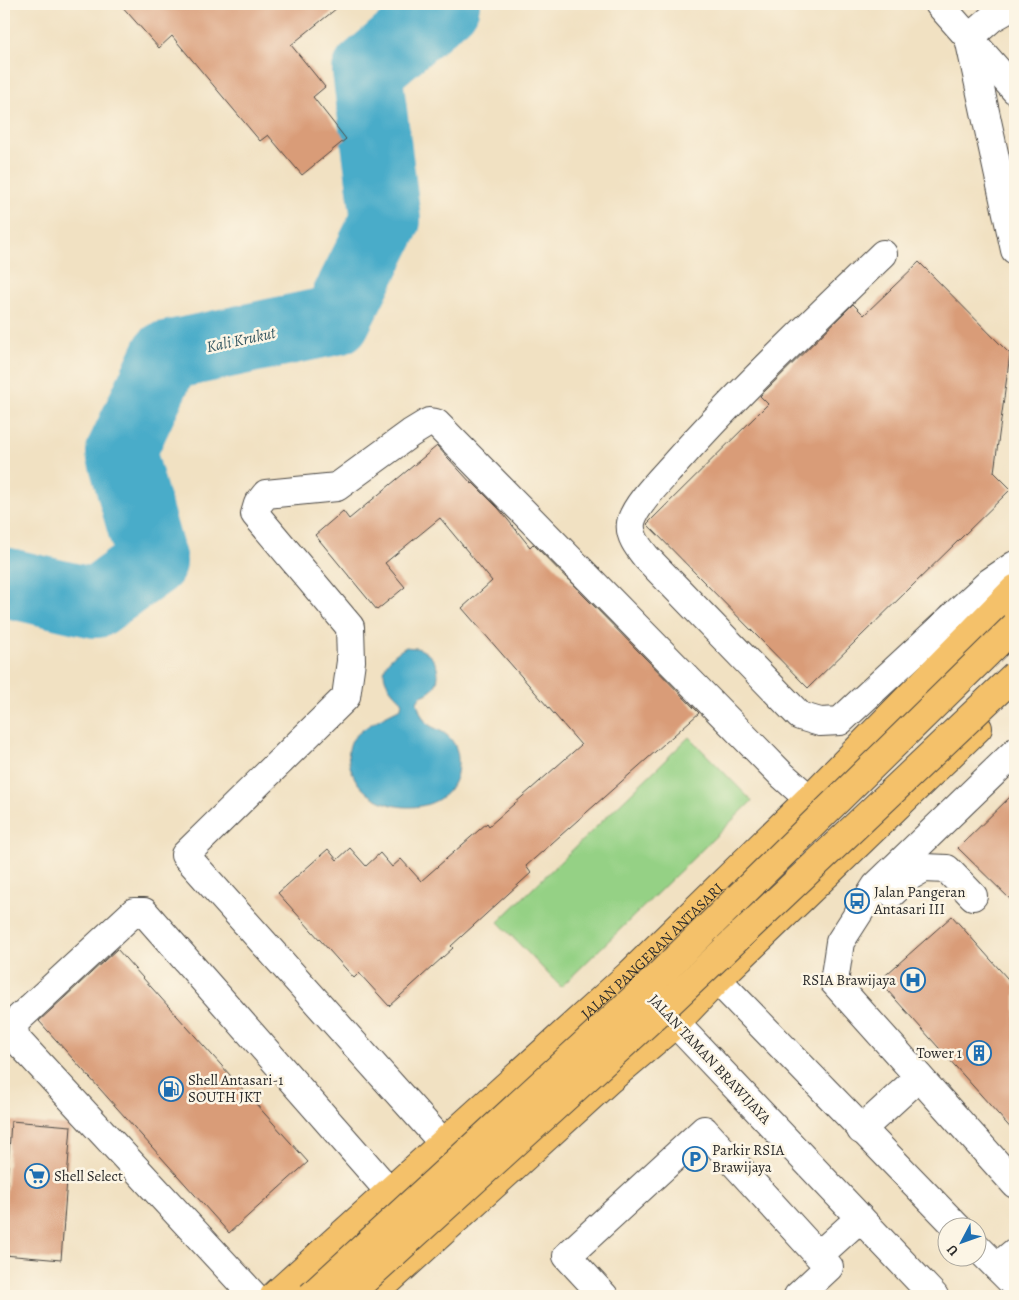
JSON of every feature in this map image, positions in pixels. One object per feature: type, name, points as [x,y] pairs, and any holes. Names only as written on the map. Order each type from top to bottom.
[{"type":"main road","name":"JALAN PANGERAN ANTASARI","points":[[274,1296],[444,1144],[673,933],[809,799],[1015,589]]},
{"type":"main road","points":[[311,1296],[652,982],[1015,626]]},
{"type":"main road","points":[[347,1296],[668,1004],[1015,675]]},
{"type":"main road","points":[[372,1296],[603,1086],[675,1024],[717,980],[1015,693]]},
{"type":"street","points":[[939,4],[1015,90]]},
{"type":"street","points":[[970,38],[992,18],[1015,5]]},
{"type":"street","points":[[970,38],[1015,250]]},
{"type":"street","points":[[883,254],[734,400],[643,499],[631,522],[635,543],[800,716],[820,722],[840,721],[990,582],[1015,565]]},
{"type":"street","points":[[444,1144],[184,855],[346,697],[351,661],[350,627],[255,514],[258,504],[266,494],[337,486],[428,422],[436,423],[781,774],[809,799]]},
{"type":"street","points":[[1015,752],[876,886],[840,942],[834,982],[1015,1184]]},
{"type":"street","points":[[840,942],[910,876],[924,868],[947,869],[973,896]]},
{"type":"street","points":[[254,1296],[16,1038],[15,1022],[134,912],[144,912],[390,1192]]},
{"type":"street","points":[[673,933],[861,1130],[948,1218]]},
{"type":"street","name":"JALAN TAMAN BRAWIJAYA","points":[[630,974],[675,1024],[934,1296]]},
{"type":"street","points":[[861,1130],[919,1077]]},
{"type":"street","points":[[604,1296],[567,1256],[704,1130],[829,1267],[798,1296]]},
{"type":"street","points":[[818,1255],[860,1218]]},
{"type":"street","points":[[986,1253],[1009,1268]]},
{"type":"green space","points":[[689,737],[752,801],[561,987],[498,922]]},
{"type":"water","points":[[406,647],[422,650],[434,660],[438,674],[437,681],[434,687],[421,696],[417,702],[424,720],[430,726],[448,736],[454,744],[458,759],[454,783],[443,796],[429,804],[411,807],[393,805],[376,799],[361,787],[352,772],[348,757],[351,742],[360,732],[374,722],[401,708],[402,701],[388,686],[384,672],[390,660]]},
{"type":"building","points":[[120,4],[342,4],[291,45],[325,87],[313,97],[346,139],[302,175],[268,135],[260,141],[172,36],[159,48]]},
{"type":"building","points":[[919,262],[1010,354],[994,472],[1011,489],[808,688],[647,524],[768,404],[760,396],[853,304],[864,315]]},
{"type":"building","points":[[437,446],[472,484],[499,509],[530,547],[533,544],[699,713],[526,866],[531,873],[389,1006],[359,973],[354,978],[278,893],[328,849],[337,860],[350,848],[366,866],[380,853],[392,867],[401,859],[421,881],[487,823],[489,826],[581,745],[462,608],[492,581],[440,518],[385,563],[405,587],[377,610],[315,535],[343,511],[349,519]]},
{"type":"building","points":[[1015,792],[1015,904],[958,848]]},
{"type":"building","name":"Tower 1","points":[[952,916],[1015,987],[1015,1133],[879,981]]},
{"type":"building","name":"Shell Antasari-1 SOUTH JKT","points":[[117,949],[308,1162],[229,1233],[39,1021]]},
{"type":"building","name":"Shell Select","points":[[11,1121],[71,1126],[61,1260],[4,1255]]},
{"type":"waterway","name":"Kali Krukut","points":[[4,582],[95,603],[152,562],[121,452],[166,356],[336,320],[386,220],[367,71],[445,4]]},
{"type":"place","name":"Jalan Pangeran Antasari III","points":[[857,901]]},
{"type":"place","name":"RSIA Brawijaya","points":[[913,980]]},
{"type":"place","name":"Tower 1","points":[[979,1053]]},
{"type":"place","name":"Shell Antasari-1 SOUTH JKT","points":[[171,1089]]},
{"type":"place","name":"Parkir RSIA Brawijaya","points":[[695,1159]]},
{"type":"place","name":"Shell Select","points":[[37,1176]]}]
